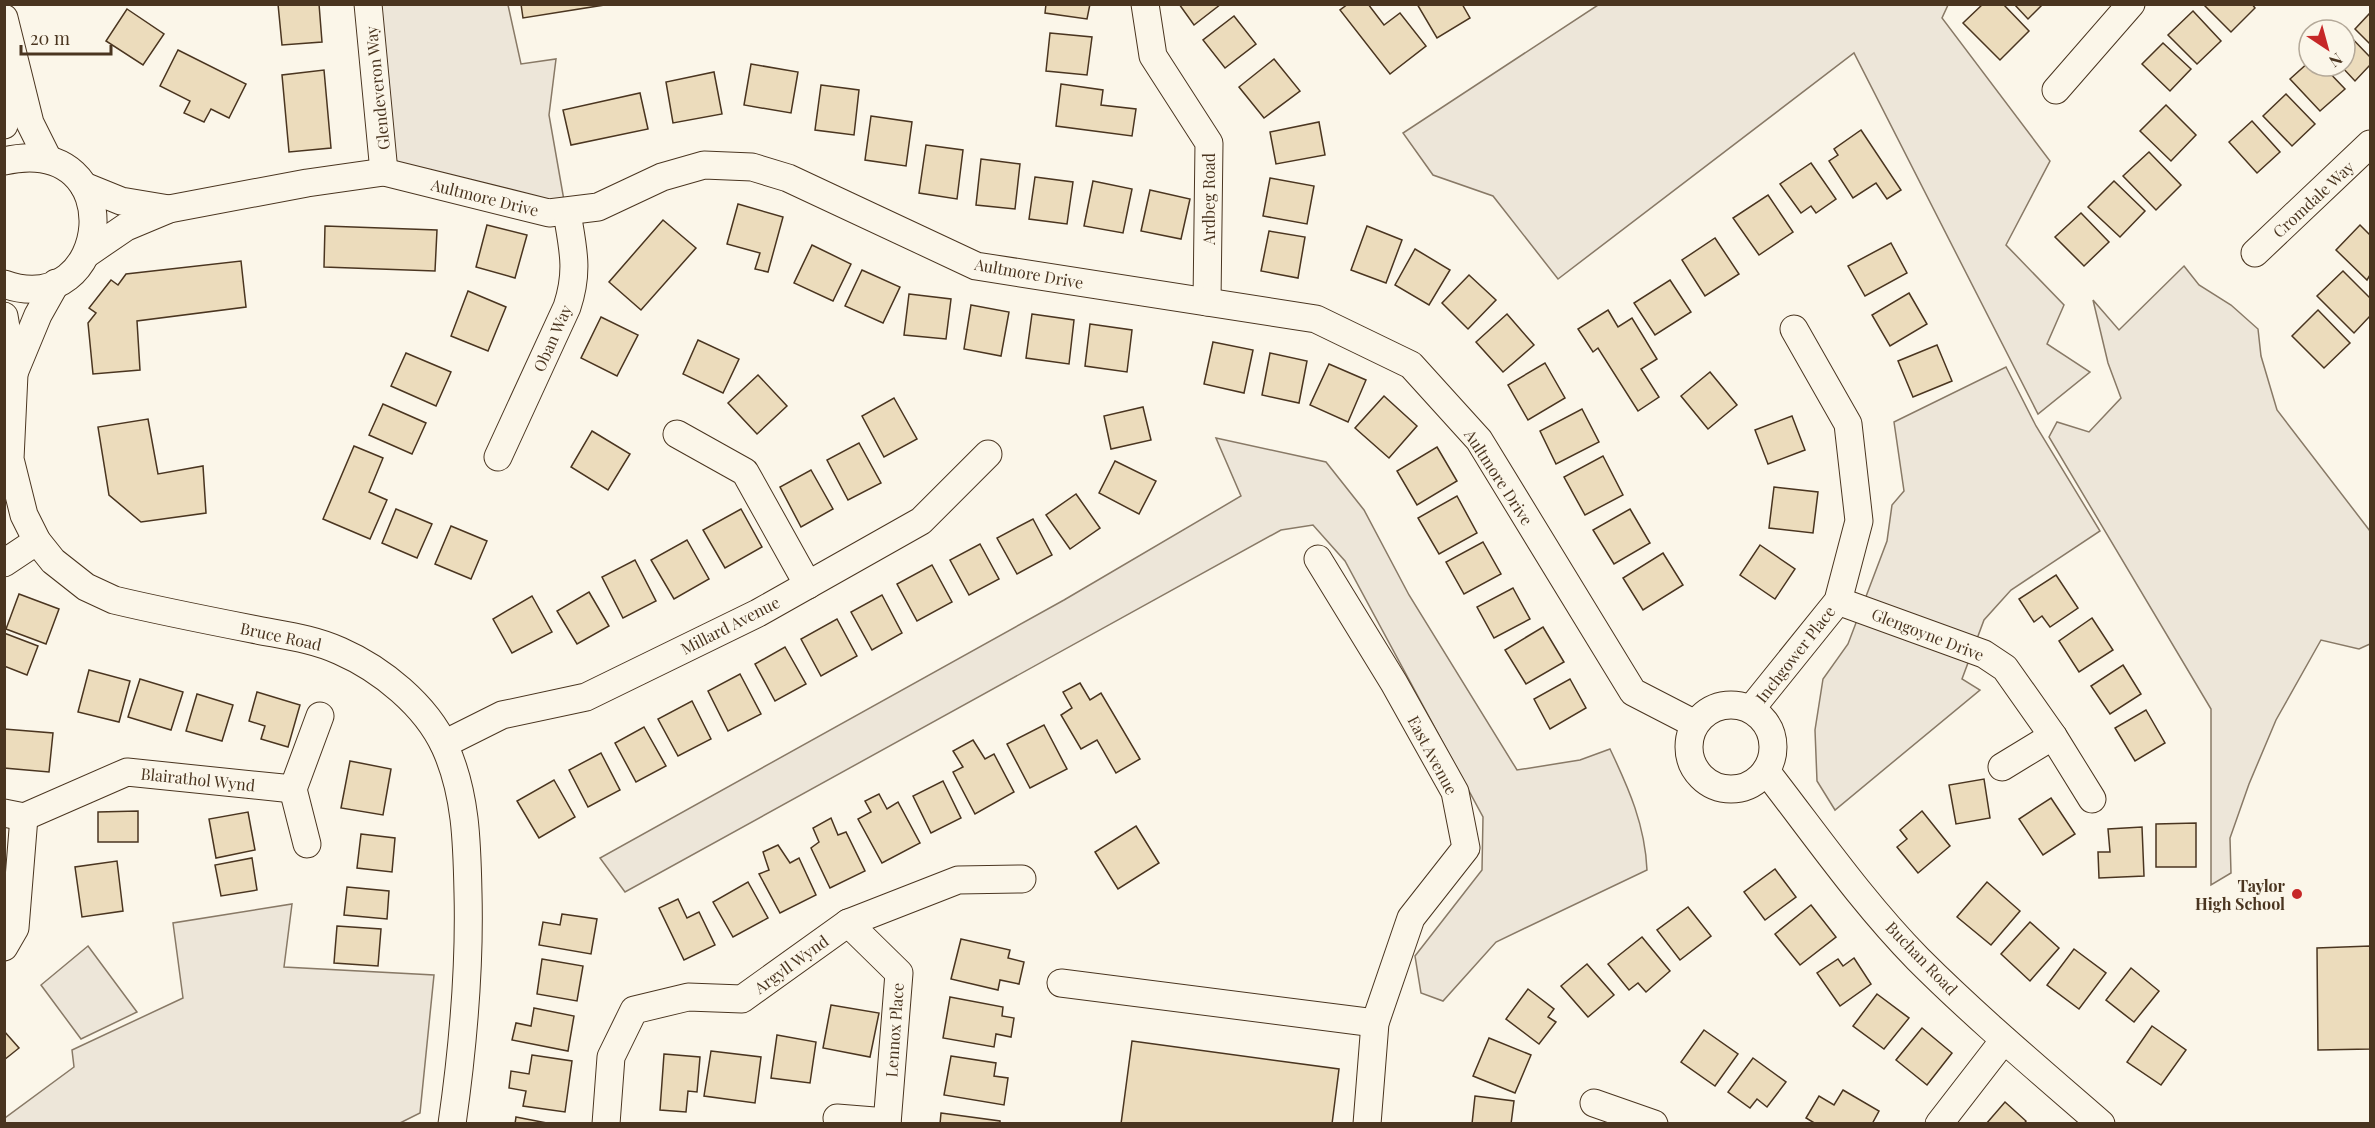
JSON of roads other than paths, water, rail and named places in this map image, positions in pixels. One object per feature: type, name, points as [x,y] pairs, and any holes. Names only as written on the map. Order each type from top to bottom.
[{"type":"street","name":"Glendeveron Way","points":[[368,4],[384,172]]},
{"type":"street","name":"Ardbeg Road","points":[[1145,4],[1153,56],[1209,143],[1208,302]]},
{"type":"street","points":[[2056,90],[2131,4]]},
{"type":"street","points":[[4,18],[30,123],[48,159]]},
{"type":"street","points":[[4,125],[12,102],[16,72]]},
{"type":"street","name":"Cromdale Way","points":[[2255,253],[2370,144]]},
{"type":"street","points":[[4,161],[25,156],[48,159],[69,169],[84,186],[93,208],[95,231],[88,253],[74,272],[56,283],[36,289],[15,288],[4,284]]},
{"type":"street","name":"Aultmore Drive","points":[[88,253],[126,227],[168,209],[307,183],[384,172],[549,213],[567,213],[598,207],[662,177],[704,165],[752,167],[788,178],[976,266],[1316,320],[1411,365],[1479,440],[1633,692],[1695,724]]},
{"type":"street","name":"Aultmore Drive","points":[[84,186],[121,201],[168,209]]},
{"type":"street","name":"Oban Way","points":[[498,457],[567,307],[575,282],[574,253],[567,213]]},
{"type":"street","name":"Bruce Road","points":[[14,374],[38,315],[56,283]]},
{"type":"street","name":"Bruce Road","points":[[4,315],[14,374],[10,459],[24,515],[37,542],[67,574],[86,587],[114,600],[314,641],[364,662],[412,702],[444,744],[459,786],[468,848],[468,975],[464,1044],[453,1124]]},
{"type":"street","name":"Inchgower Place","points":[[1751,709],[1838,601],[1859,521],[1848,424],[1794,328]]},
{"type":"street","points":[[677,434],[745,471],[808,585]]},
{"type":"street","name":"Millard Avenue","points":[[444,744],[502,715],[586,697],[758,613],[921,521],[988,454]]},
{"type":"street","points":[[4,563],[37,542]]},
{"type":"street","name":"East Avenue","points":[[1318,559],[1394,683],[1455,792],[1466,848],[1411,918],[1375,1023],[1367,1124]]},
{"type":"street","name":"Glengoyne Drive","points":[[1838,601],[1984,654],[2005,668],[2053,736],[2092,799]]},
{"type":"street","points":[[1724,705],[1751,709],[1763,718],[1773,738],[1773,752],[1766,771],[1756,781],[1742,788],[1727,789],[1713,785],[1700,776],[1692,763],[1689,740],[1695,724],[1710,710],[1724,705]]},
{"type":"street","points":[[307,844],[293,789],[320,716]]},
{"type":"street","points":[[2002,767],[2053,736]]},
{"type":"street","name":"Buchan Road","points":[[1766,771],[1845,873],[1917,957],[2004,1040],[2101,1124]]},
{"type":"street","name":"Blairathol Wynd","points":[[14,815],[127,772],[293,789]]},
{"type":"street","points":[[4,947],[15,928],[14,815]]},
{"type":"street","name":"Argyll Wynd","points":[[606,1124],[611,1057],[634,1010],[688,997],[742,999],[848,923],[958,880],[1022,879]]},
{"type":"street","name":"Lennox Place","points":[[837,1118],[887,1123],[899,973],[848,923]]},
{"type":"street","points":[[1061,982],[1375,1023]]},
{"type":"street","points":[[1939,1124],[2004,1040]]},
{"type":"street","points":[[1594,1103],[1654,1124]]},
{"type":"place","name":"Taylor High School","points":[[2297,894]]}]
